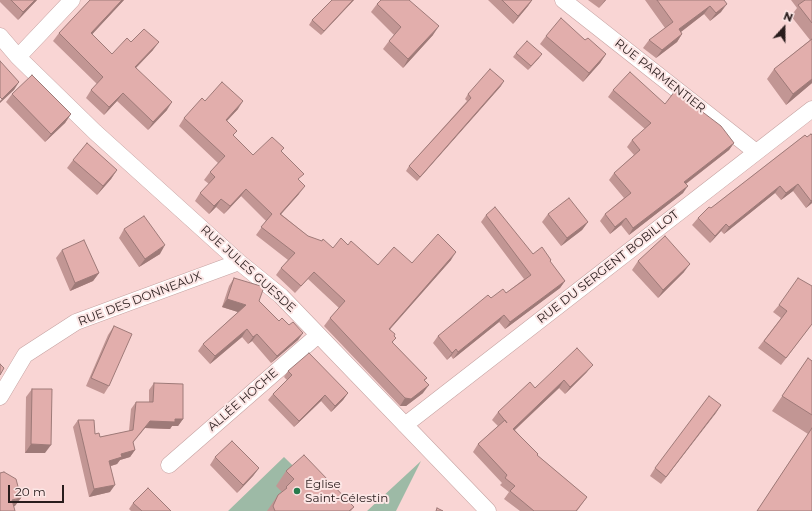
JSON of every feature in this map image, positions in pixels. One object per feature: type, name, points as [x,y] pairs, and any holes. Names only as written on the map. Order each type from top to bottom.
[{"type":"street","points":[[18,57],[72,0]]},
{"type":"street","name":"RUE PARMENTIER","points":[[563,0],[756,152]]},
{"type":"street","name":"RUE JULES GUESDE","points":[[0,36],[18,57],[95,132],[238,262],[281,296],[317,336],[488,511]]},
{"type":"street","name":"RUE DU SERGENT BOBILLOT","points":[[405,425],[812,109]]},
{"type":"street","name":"RUE DES DONNEAUX","points":[[0,397],[25,355],[76,322],[238,262]]},
{"type":"street","name":"ALLÉE HOCHE","points":[[169,465],[317,336]]},
{"type":"green space","points":[[284,457],[339,511],[228,511]]},
{"type":"green space","points":[[421,461],[396,511],[367,511]]},
{"type":"building","points":[[11,0],[35,0],[23,12]]},
{"type":"building","points":[[90,0],[122,0],[91,33],[112,54],[127,38],[131,42],[144,29],[159,42],[135,67],[172,102],[153,122],[123,93],[109,107],[91,90],[103,77],[59,33]]},
{"type":"building","points":[[332,0],[353,0],[324,31],[312,20]]},
{"type":"building","points":[[381,0],[409,0],[439,26],[408,59],[389,41],[401,27],[377,4]]},
{"type":"building","points":[[502,0],[532,0],[518,16]]},
{"type":"building","points":[[657,0],[724,0],[727,4],[716,13],[710,6],[679,29],[682,34],[662,50],[649,40],[673,22]]},
{"type":"building","points":[[805,0],[812,0],[812,23],[798,5]]},
{"type":"building","points":[[561,18],[585,40],[588,38],[606,54],[589,73],[546,36]]},
{"type":"building","points":[[812,39],[812,79],[793,94],[774,69]]},
{"type":"building","points":[[527,41],[542,54],[531,66],[516,53]]},
{"type":"building","points":[[0,61],[19,82],[2,99],[0,97]]},
{"type":"building","points":[[490,69],[504,81],[420,177],[409,166],[471,98],[468,94]]},
{"type":"building","points":[[630,72],[665,104],[675,91],[721,126],[734,143],[684,182],[688,186],[633,228],[626,218],[615,227],[605,214],[631,193],[614,173],[640,150],[632,140],[651,123],[613,90]]},
{"type":"building","points":[[32,75],[71,114],[51,134],[12,94]]},
{"type":"building","points":[[222,82],[243,101],[226,120],[237,131],[233,135],[253,155],[272,137],[284,148],[281,151],[304,174],[298,179],[305,186],[280,214],[308,236],[322,241],[323,239],[333,248],[341,238],[348,245],[351,241],[378,265],[394,247],[412,263],[438,234],[456,252],[389,329],[395,334],[394,336],[396,338],[392,342],[427,378],[424,380],[429,385],[411,399],[405,398],[330,318],[345,301],[314,272],[301,286],[281,268],[295,253],[261,227],[272,214],[246,189],[230,206],[221,199],[214,206],[200,193],[215,177],[210,172],[225,156],[184,118],[202,98],[205,101]]},
{"type":"building","points":[[811,134],[811,201],[798,184],[786,193],[780,186],[729,227],[726,224],[715,236],[698,218],[709,207],[711,208],[805,135],[807,137]]},
{"type":"building","points":[[87,143],[117,170],[103,186],[73,160]]},
{"type":"building","points":[[569,198],[588,222],[567,238],[548,214]]},
{"type":"building","points":[[495,207],[533,254],[542,247],[551,260],[550,261],[565,281],[510,322],[504,315],[458,352],[456,349],[452,353],[438,336],[488,295],[491,298],[503,289],[506,293],[531,275],[486,215]]},
{"type":"building","points":[[144,216],[165,245],[145,259],[124,229]]},
{"type":"building","points":[[665,236],[690,264],[663,290],[638,261]]},
{"type":"building","points":[[84,240],[99,273],[75,283],[62,250]]},
{"type":"building","points":[[234,278],[264,287],[259,301],[279,321],[282,318],[289,325],[293,322],[303,333],[277,356],[257,334],[253,337],[247,329],[215,356],[203,344],[246,305],[227,299]]},
{"type":"building","points":[[798,278],[812,286],[812,324],[786,358],[764,341],[787,311],[779,305]]},
{"type":"building","points":[[114,326],[132,334],[109,386],[91,378]]},
{"type":"building","points":[[577,348],[593,365],[570,387],[564,380],[513,429],[538,454],[537,455],[587,497],[576,511],[534,511],[510,491],[515,486],[505,478],[507,475],[478,444],[505,420],[498,412],[530,382],[535,388]]},
{"type":"building","points":[[309,353],[348,393],[335,406],[325,395],[299,421],[273,394],[292,375],[288,371]]},
{"type":"building","points":[[808,358],[812,361],[812,415],[782,396]]},
{"type":"building","points":[[0,364],[4,368],[0,375]]},
{"type":"building","points":[[154,383],[183,384],[183,419],[175,419],[175,422],[150,421],[133,442],[135,450],[121,454],[122,457],[109,461],[115,485],[94,489],[78,420],[94,420],[95,434],[99,433],[100,437],[133,430],[136,402],[153,402]]},
{"type":"building","points":[[32,389],[52,389],[51,445],[31,444]]},
{"type":"building","points":[[709,396],[721,405],[666,477],[655,468]]},
{"type":"building","points":[[812,428],[812,511],[757,511]]},
{"type":"building","points":[[232,441],[259,468],[243,485],[215,457]]},
{"type":"building","points":[[304,455],[354,507],[349,511],[275,511],[273,506],[278,495],[287,488],[286,487],[294,479],[286,471]]},
{"type":"building","points":[[4,472],[16,479],[21,498],[12,500],[15,511],[0,511],[0,473]]},
{"type":"building","points":[[148,488],[171,511],[142,511],[133,503]]},
{"type":"building","points":[[437,508],[443,511],[436,511]]},
{"type":"place","name":"Église Saint-Célestin","points":[[297,491]]}]
